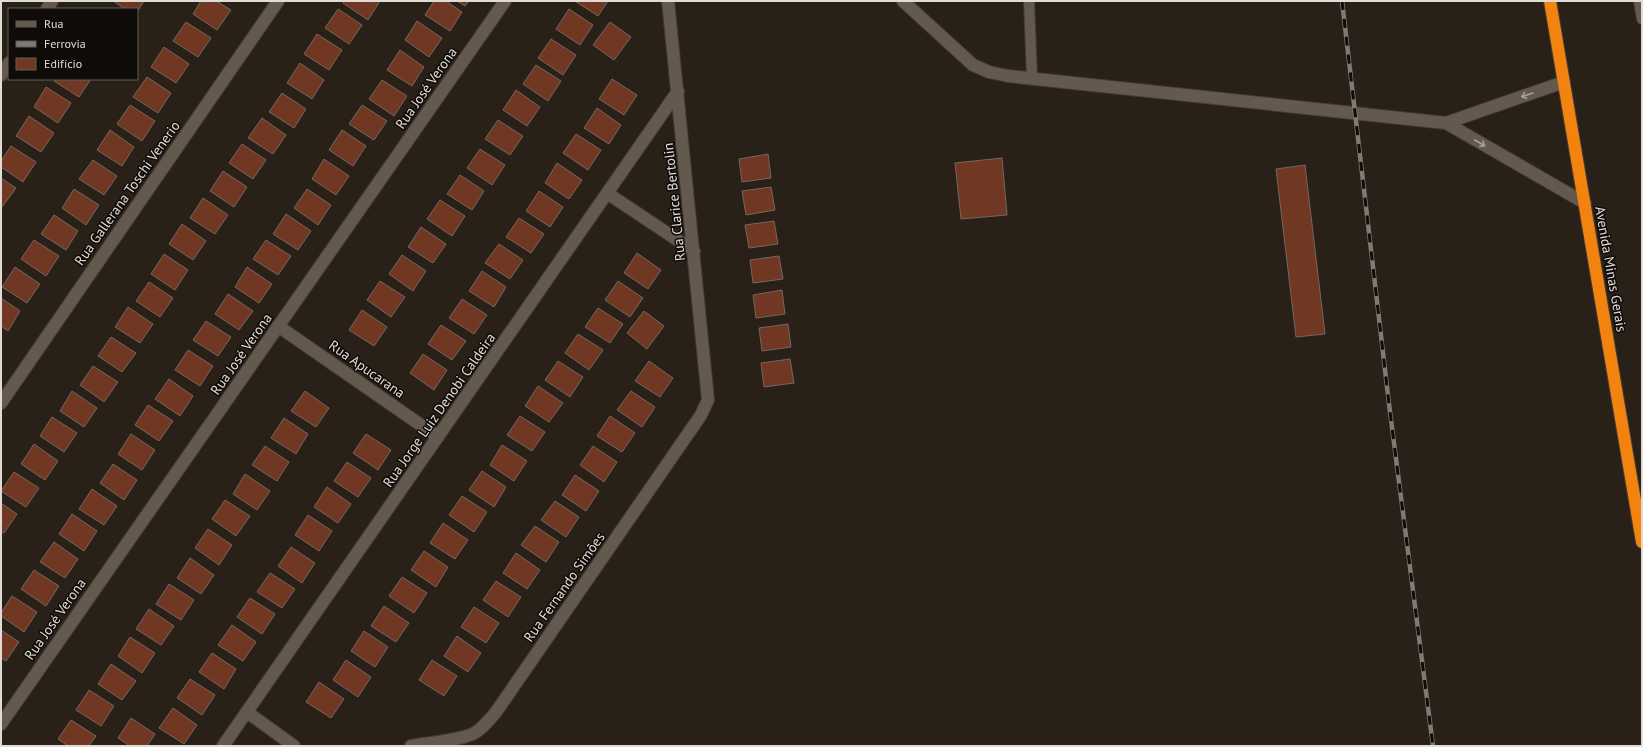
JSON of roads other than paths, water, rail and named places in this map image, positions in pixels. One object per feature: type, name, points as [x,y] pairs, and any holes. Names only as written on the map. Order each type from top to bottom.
[{"type":"highway","name":"Avenida Minas Gerais","points":[[1550,1],[1642,542]]},
{"type":"street","name":"Rua Gallerana Toschi Venerio","points":[[1,403],[278,1]]},
{"type":"street","name":"Rua José Verona","points":[[1,724],[505,1]]},
{"type":"street","name":"Rua Clarice Bertolin","points":[[668,1],[708,400]]},
{"type":"street","points":[[903,1],[973,65],[989,72],[1002,75],[1446,123],[1585,203]]},
{"type":"street","points":[[1,75],[8,64]]},
{"type":"street","points":[[1446,123],[1564,82]]},
{"type":"street","name":"Rua Jorge Luiz Denobi Caldeira","points":[[224,746],[678,91]]},
{"type":"street","points":[[607,193],[694,251]]},
{"type":"street","name":"Rua Apucarana","points":[[278,326],[438,437]]},
{"type":"street","name":"Rua Fernando Simões","points":[[411,746],[475,733],[496,712],[701,415],[708,400]]},
{"type":"street","points":[[247,712],[294,746]]},
{"type":"lane","points":[[1029,1],[1032,78]]},
{"type":"lane","points":[[1639,1],[1642,19]]},
{"type":"railway","points":[[1342,1],[1389,404],[1433,746]]}]
